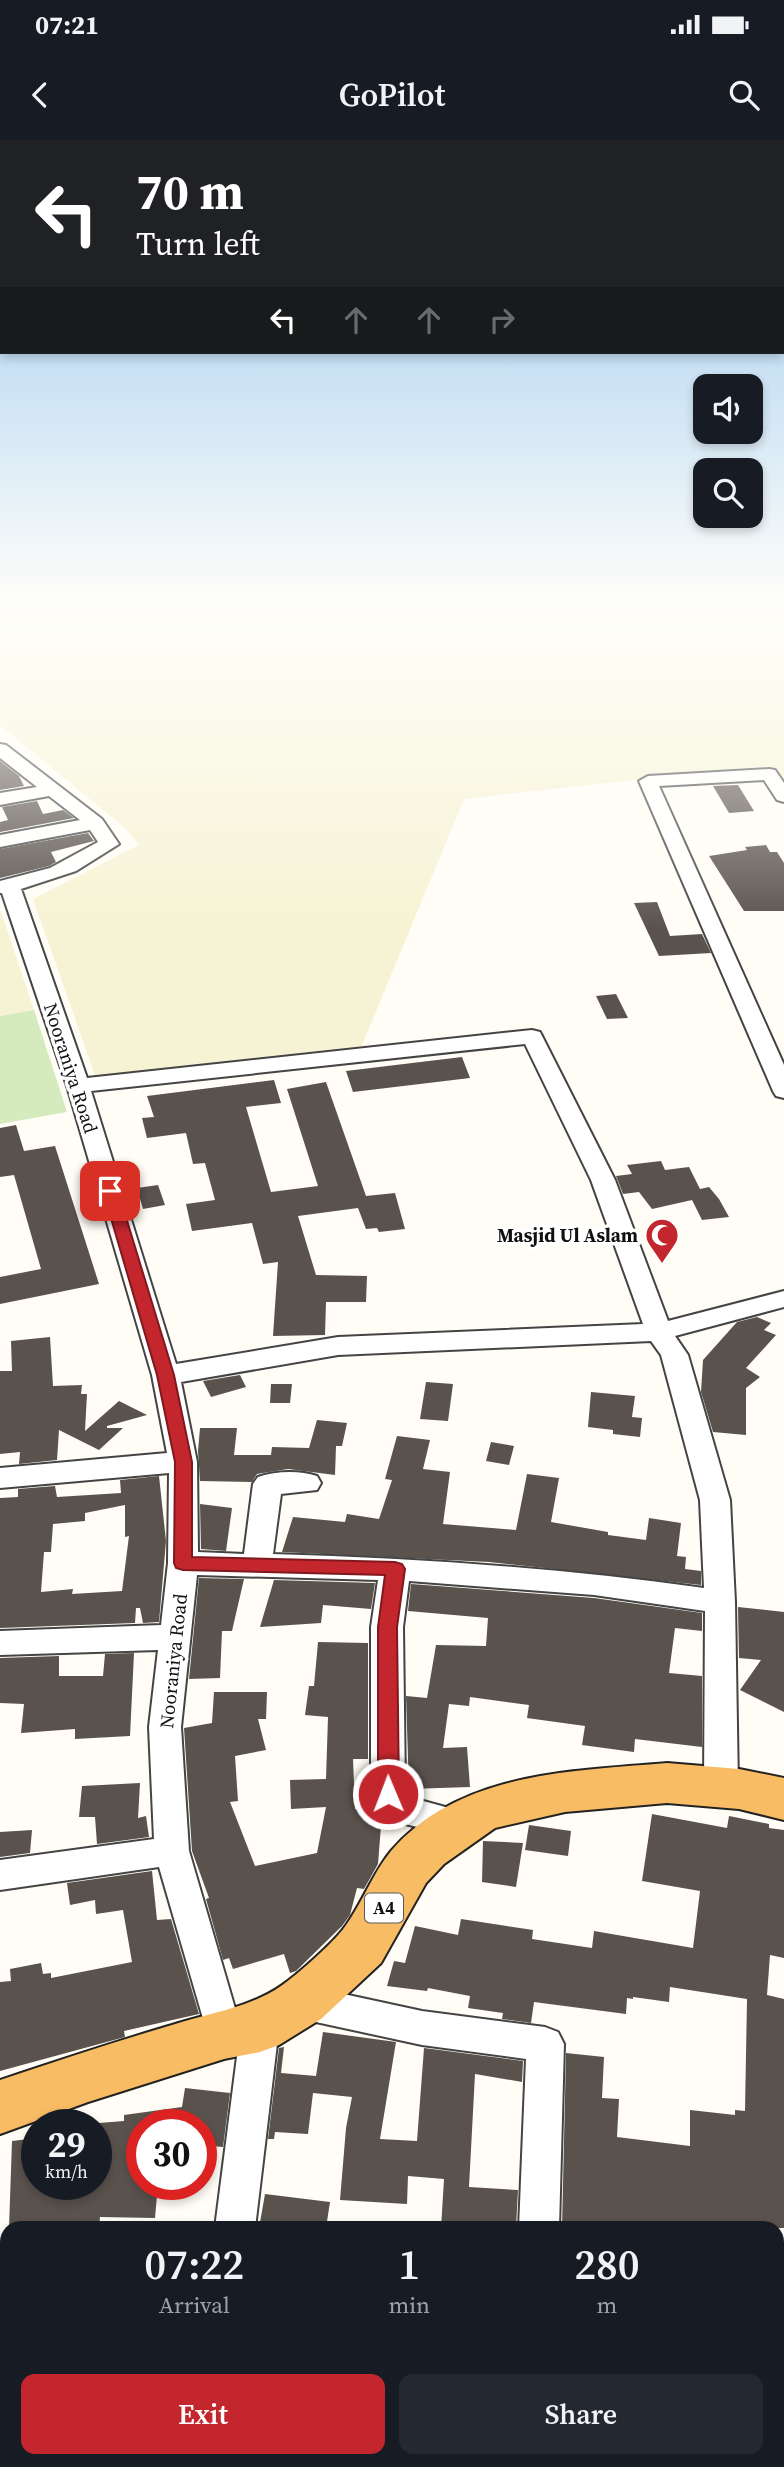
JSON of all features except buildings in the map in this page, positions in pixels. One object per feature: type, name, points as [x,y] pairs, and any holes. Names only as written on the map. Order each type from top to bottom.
[{"type":"highway","name":"A4","points":[[0,2107],[262,2021],[362,1946],[408,1868],[426,1849],[482,1810],[565,1792],[667,1783],[721,1787],[784,1799]]},
{"type":"street","points":[[3,755],[95,823],[109,844],[74,868],[54,876],[5,887]]},
{"type":"street","points":[[784,796],[769,774],[648,782],[784,1091]]},
{"type":"street","points":[[0,799],[53,790]]},
{"type":"street","points":[[0,841],[95,823]]},
{"type":"street","name":"Nooraniya Road","points":[[5,887],[78,1086],[166,1375],[183,1462],[183,1563],[165,1727],[172,1851],[262,2021]]},
{"type":"street","points":[[78,1086],[532,1037],[603,1180],[659,1332],[674,1354],[715,1500],[720,1602],[721,1787]]},
{"type":"street","points":[[166,1375],[338,1346],[659,1332],[784,1299]]},
{"type":"street","points":[[0,1478],[183,1462]]},
{"type":"street","points":[[257,1565],[268,1484],[307,1483]]},
{"type":"street","points":[[183,1563],[395,1569],[594,1584],[720,1602]]},
{"type":"street","points":[[395,1569],[387,1627],[388,1794],[406,1811],[459,1824]]},
{"type":"street","points":[[0,1643],[173,1637]]},
{"type":"street","points":[[0,1874],[172,1851]]},
{"type":"street","points":[[236,2221],[262,2021],[422,2028],[545,2044],[540,2221]]},
{"type":"shaded area","points":[[0,712],[784,712],[784,792],[760,766],[464,799],[360,1050],[97,1081],[33,899],[139,845],[125,828],[0,725]]},
{"type":"shaded area","points":[[0,911],[34,1010],[0,1016]]},
{"type":"green space","points":[[34,1010],[67,1112],[0,1124],[0,1016]]},
{"type":"place","name":"Masjid Ul Aslam","points":[[662,1265]]},
{"type":"route","points":[[110,1191],[166,1375],[183,1462],[183,1563],[395,1569],[387,1627],[388,1794]]}]
